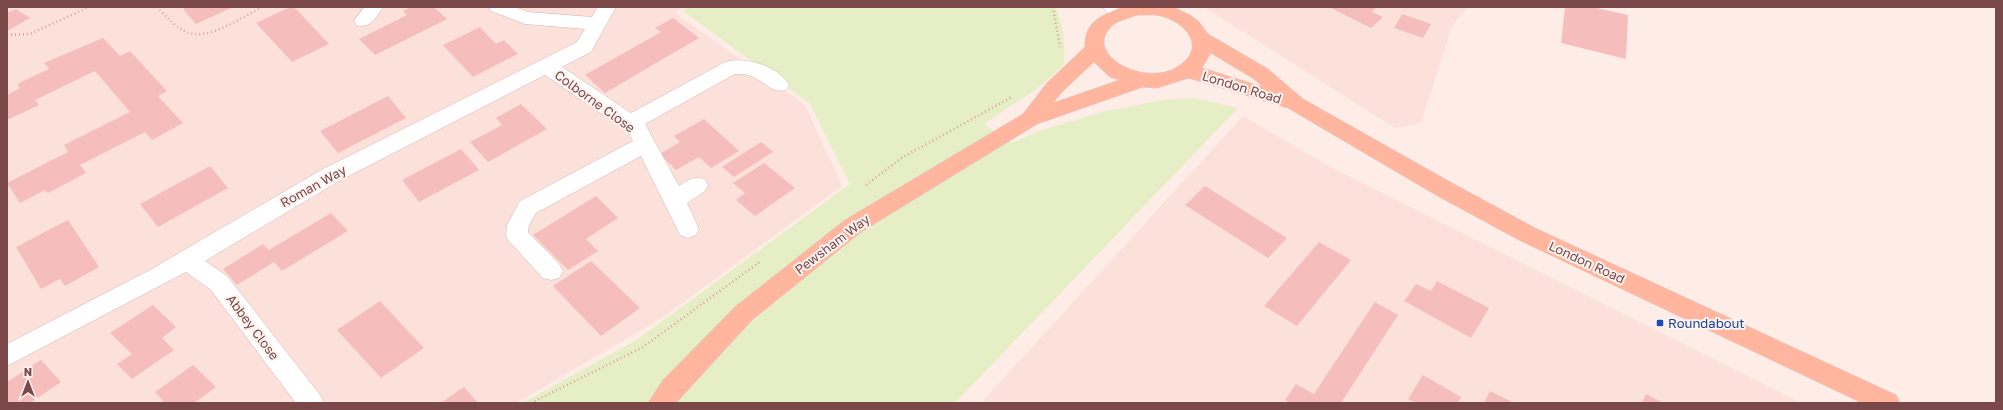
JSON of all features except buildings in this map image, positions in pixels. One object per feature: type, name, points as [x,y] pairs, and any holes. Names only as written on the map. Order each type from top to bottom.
[{"type":"main road","name":"London Road","points":[[1201,38],[1203,53],[1198,62],[1188,71],[1175,78],[1159,81],[1142,80],[1125,76],[1111,69],[1100,59],[1095,49],[1094,37],[1098,27],[1116,10],[1152,8],[1169,12],[1184,19],[1195,29],[1201,38],[1261,74],[1296,104],[1444,189],[1527,234],[1886,403]]},
{"type":"main road","name":"Pewsham Way","points":[[1030,119],[1054,88],[1095,49]]},
{"type":"main road","name":"London Road","points":[[1188,71],[1296,104]]},
{"type":"main road","name":"Pewsham Way","points":[[661,403],[672,388],[744,313],[853,226],[1030,119],[1142,80]]},
{"type":"street","points":[[498,7],[525,18],[603,15]]},
{"type":"street","name":"Roman Way","points":[[7,356],[99,309],[331,175],[584,47],[603,15]]},
{"type":"street","name":"Colborne Close","points":[[548,66],[636,127],[675,200],[688,229]]},
{"type":"street","points":[[630,123],[732,67],[749,67],[765,73],[779,85]]},
{"type":"street","points":[[551,271],[517,235],[518,225],[528,207],[645,144]]},
{"type":"street","points":[[675,200],[697,185]]},
{"type":"street","name":"Abbey Close","points":[[186,260],[219,283],[311,403]]},
{"type":"path","points":[[7,35],[30,34],[89,7]]},
{"type":"path","points":[[157,7],[179,28],[194,34],[209,32],[262,7]]},
{"type":"shaded area","points":[[7,7],[684,7],[675,13],[805,105],[842,186],[662,318],[516,403],[7,403]]},
{"type":"shaded area","points":[[1204,7],[1468,7],[1452,26],[1421,123],[1395,128]]},
{"type":"shaded area","points":[[1243,116],[1327,165],[1801,403],[981,403]]},
{"type":"green space","points":[[690,7],[1055,7],[1063,35],[1064,65],[1038,88],[984,124],[1012,143],[1042,130],[1103,112],[1163,100],[1193,98],[1238,108],[955,403],[522,403],[638,339],[850,184],[810,104],[683,11]]},
{"type":"place","name":"Roundabout","points":[[1660,323]]}]
